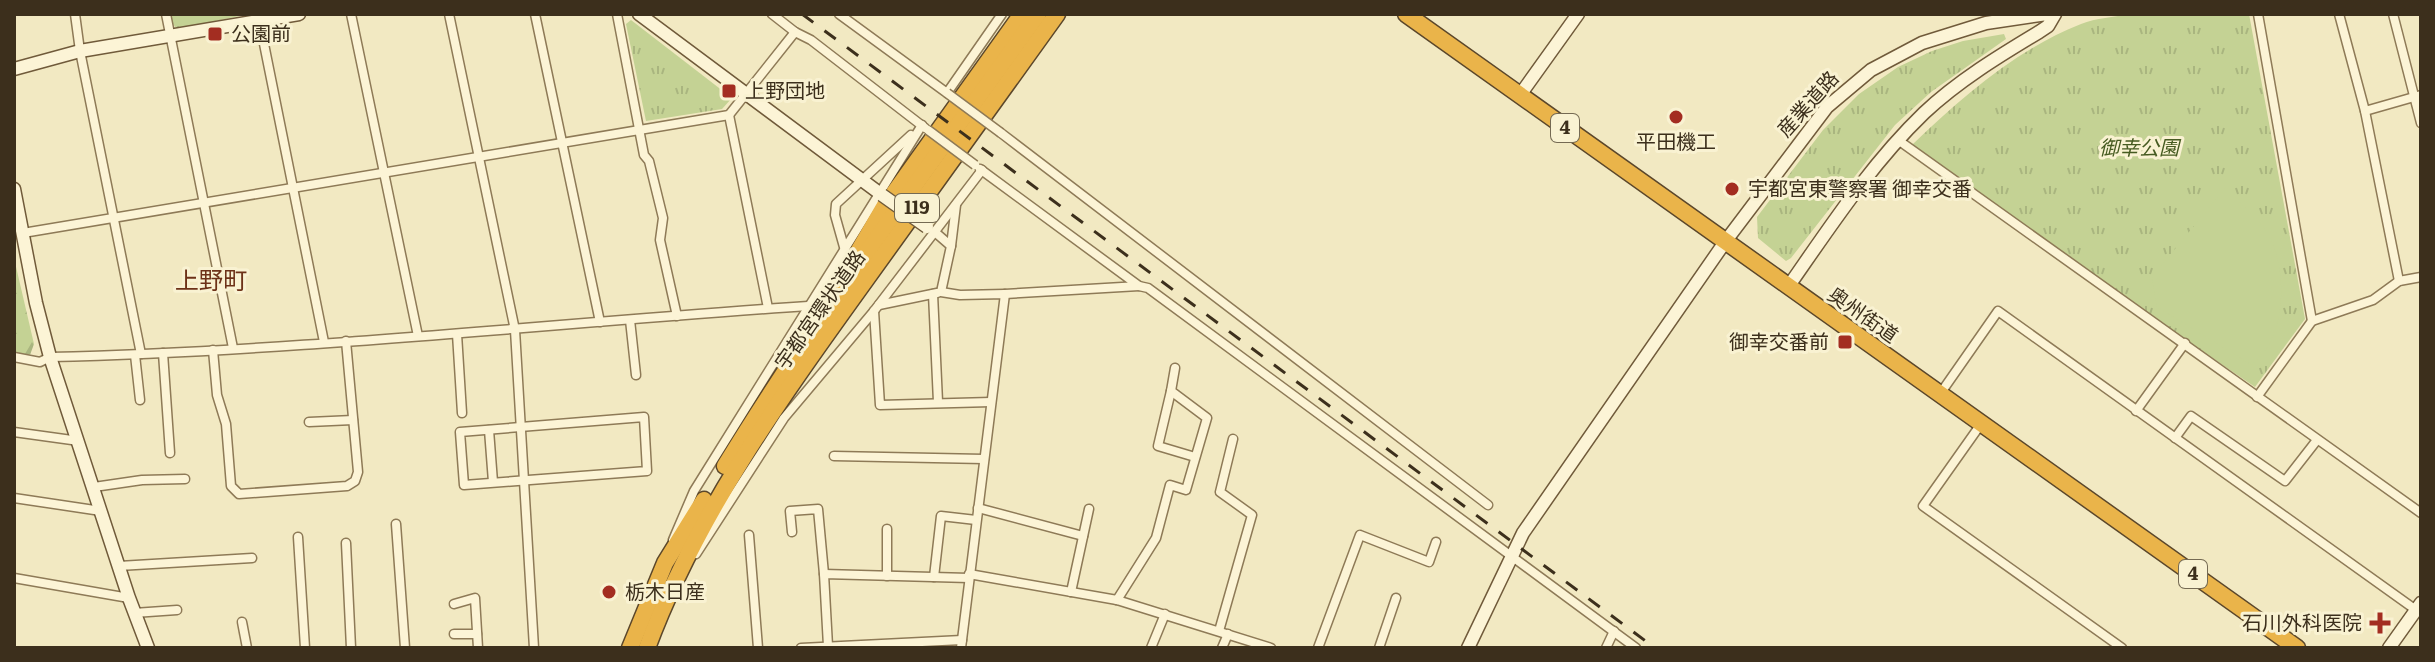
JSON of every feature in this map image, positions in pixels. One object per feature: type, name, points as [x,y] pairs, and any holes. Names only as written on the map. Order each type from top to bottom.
[{"type":"highway","points":[[819,321],[884,207],[1022,14]]},
{"type":"highway","name":"宇都宮環状道路","points":[[630,648],[665,563],[767,396],[1038,14]]},
{"type":"highway","name":"宇都宮環状道路","points":[[647,648],[675,579],[705,518],[778,403],[1057,14]]},
{"type":"highway","points":[[778,403],[831,344],[1068,14]]},
{"type":"highway","name":"奥州街道","points":[[1406,14],[2297,648]]},
{"type":"street","points":[[75,14],[138,354],[140,400]]},
{"type":"street","points":[[166,14],[233,348]]},
{"type":"street","points":[[14,69],[80,51],[259,17],[299,14]]},
{"type":"street","points":[[351,14],[418,336]]},
{"type":"street","points":[[449,14],[515,330],[534,648]]},
{"type":"street","points":[[535,14],[600,322]]},
{"type":"street","points":[[617,14],[644,155],[649,161],[663,218],[660,240],[677,316]]},
{"type":"street","points":[[639,14],[951,246]]},
{"type":"street","points":[[772,14],[1139,286]]},
{"type":"street","points":[[839,14],[1001,133],[1488,505]]},
{"type":"street","points":[[947,93],[1002,14]]},
{"type":"street","points":[[1520,95],[1578,14]]},
{"type":"street","name":"産業道路","points":[[1468,648],[1523,533],[1562,474],[1725,242],[1797,144],[1839,95],[1904,50],[1985,18],[2047,14]]},
{"type":"street","points":[[1788,287],[1858,189],[1898,140],[1935,103],[1974,73],[2048,26],[2055,14]]},
{"type":"street","points":[[2258,14],[2312,321]]},
{"type":"street","points":[[2339,14],[2365,111],[2399,281]]},
{"type":"street","points":[[2393,14],[2418,96],[2421,123]]},
{"type":"street","points":[[259,17],[324,342]]},
{"type":"street","points":[[23,233],[729,115],[795,32]]},
{"type":"street","points":[[2365,111],[2418,96]]},
{"type":"street","points":[[729,115],[768,308]]},
{"type":"street","points":[[844,247],[834,210],[840,200],[925,128]]},
{"type":"street","points":[[665,563],[678,523],[694,491],[844,247],[925,128]]},
{"type":"street","points":[[1898,140],[2421,513]]},
{"type":"street","points":[[675,579],[700,548],[784,418],[876,308],[932,230],[957,204],[978,167]]},
{"type":"street","points":[[14,189],[50,357],[148,648]]},
{"type":"street","points":[[938,402],[937,293],[951,246],[957,204]]},
{"type":"street","points":[[2257,397],[2312,321],[2373,300],[2399,281],[2421,277]]},
{"type":"street","points":[[876,308],[937,293],[1005,294],[1148,288],[1636,648]]},
{"type":"street","points":[[801,648],[961,644],[1005,294]]},
{"type":"street","points":[[14,357],[40,362],[50,357],[457,334],[808,306]]},
{"type":"street","points":[[876,308],[880,405],[991,402]]},
{"type":"street","points":[[1939,394],[1998,311],[2418,607],[2389,648]]},
{"type":"street","points":[[630,320],[636,375]]},
{"type":"street","points":[[457,334],[462,413]]},
{"type":"street","points":[[213,350],[217,395],[226,424],[231,486],[239,494],[347,486],[355,481],[358,472],[346,341]]},
{"type":"street","points":[[2136,411],[2185,343]]},
{"type":"street","points":[[163,353],[170,453]]},
{"type":"street","points":[[1175,368],[1158,446],[1195,457]]},
{"type":"street","points":[[1117,600],[1156,538],[1170,485],[1186,490],[1207,418],[1171,391]]},
{"type":"street","points":[[2175,438],[2191,416],[2285,481],[2317,440]]},
{"type":"street","points":[[644,417],[647,471],[464,485],[460,432],[489,430],[644,417]]},
{"type":"street","points":[[309,422],[353,420]]},
{"type":"street","points":[[1981,424],[1923,506],[2122,648]]},
{"type":"street","points":[[489,430],[493,482]]},
{"type":"street","points":[[14,432],[79,441]]},
{"type":"street","points":[[1222,648],[1223,632],[1252,515],[1220,492],[1233,439]]},
{"type":"street","points":[[834,456],[984,459]]},
{"type":"street","points":[[94,487],[142,480],[185,479]]},
{"type":"street","points":[[14,498],[101,511]]},
{"type":"street","points":[[978,508],[1083,536]]},
{"type":"street","points":[[792,532],[790,511],[818,509],[828,646]]},
{"type":"street","points":[[1071,592],[1089,509]]},
{"type":"street","points":[[934,577],[941,516],[976,520]]},
{"type":"street","points":[[396,524],[405,648]]},
{"type":"street","points":[[887,529],[887,576]]},
{"type":"street","points":[[749,535],[758,648]]},
{"type":"street","points":[[1318,648],[1360,535],[1429,562],[1436,542]]},
{"type":"street","points":[[298,537],[305,648]]},
{"type":"street","points":[[346,543],[351,648]]},
{"type":"street","points":[[119,566],[252,558]]},
{"type":"street","points":[[824,574],[969,576],[1071,592],[1117,600],[1271,648]]},
{"type":"street","points":[[14,578],[129,598]]},
{"type":"street","points":[[454,604],[475,598],[478,648]]},
{"type":"street","points":[[1379,648],[1396,598]]},
{"type":"street","points":[[134,613],[177,610]]},
{"type":"street","points":[[1151,648],[1165,614]]},
{"type":"street","points":[[242,622],[247,648]]},
{"type":"street","points":[[1606,648],[1614,631]]},
{"type":"street","points":[[454,634],[477,634]]},
{"type":"green space","points":[[170,14],[249,14],[177,29]]},
{"type":"green space","name":"御幸公園","points":[[2130,14],[2249,14],[2305,319],[2255,387],[1915,156],[1913,144],[1971,92],[2013,61],[2057,34],[2081,24]]},
{"type":"green space","points":[[631,20],[732,98],[722,109],[646,121],[626,24]]},
{"type":"green space","points":[[2004,34],[2006,39],[1931,92],[1895,125],[1791,258],[1786,261],[1758,238],[1757,217],[1823,130],[1859,94],[1898,67],[1932,51],[1963,41]]},
{"type":"green space","points":[[2225,188],[2264,228],[2279,268],[2281,299],[2276,328],[2267,348],[2252,365],[2157,307],[2152,277]]},
{"type":"green space","points":[[14,258],[34,344],[30,355],[14,352]]},
{"type":"railway","points":[[802,14],[1655,648]]},
{"type":"place","name":"公園前","points":[[215,34]]},
{"type":"place","name":"上野団地","points":[[729,91]]},
{"type":"place","name":"平田機工","points":[[1676,117]]},
{"type":"place","name":"宇都宮東警察署 御幸交番","points":[[1732,189]]},
{"type":"place","name":"御幸交番前","points":[[1845,342]]},
{"type":"place","name":"栃木日産","points":[[609,592]]},
{"type":"place","name":"石川外科医院","points":[[2380,623]]},
{"type":"district","name":"上野町","points":[[211,281]]}]
